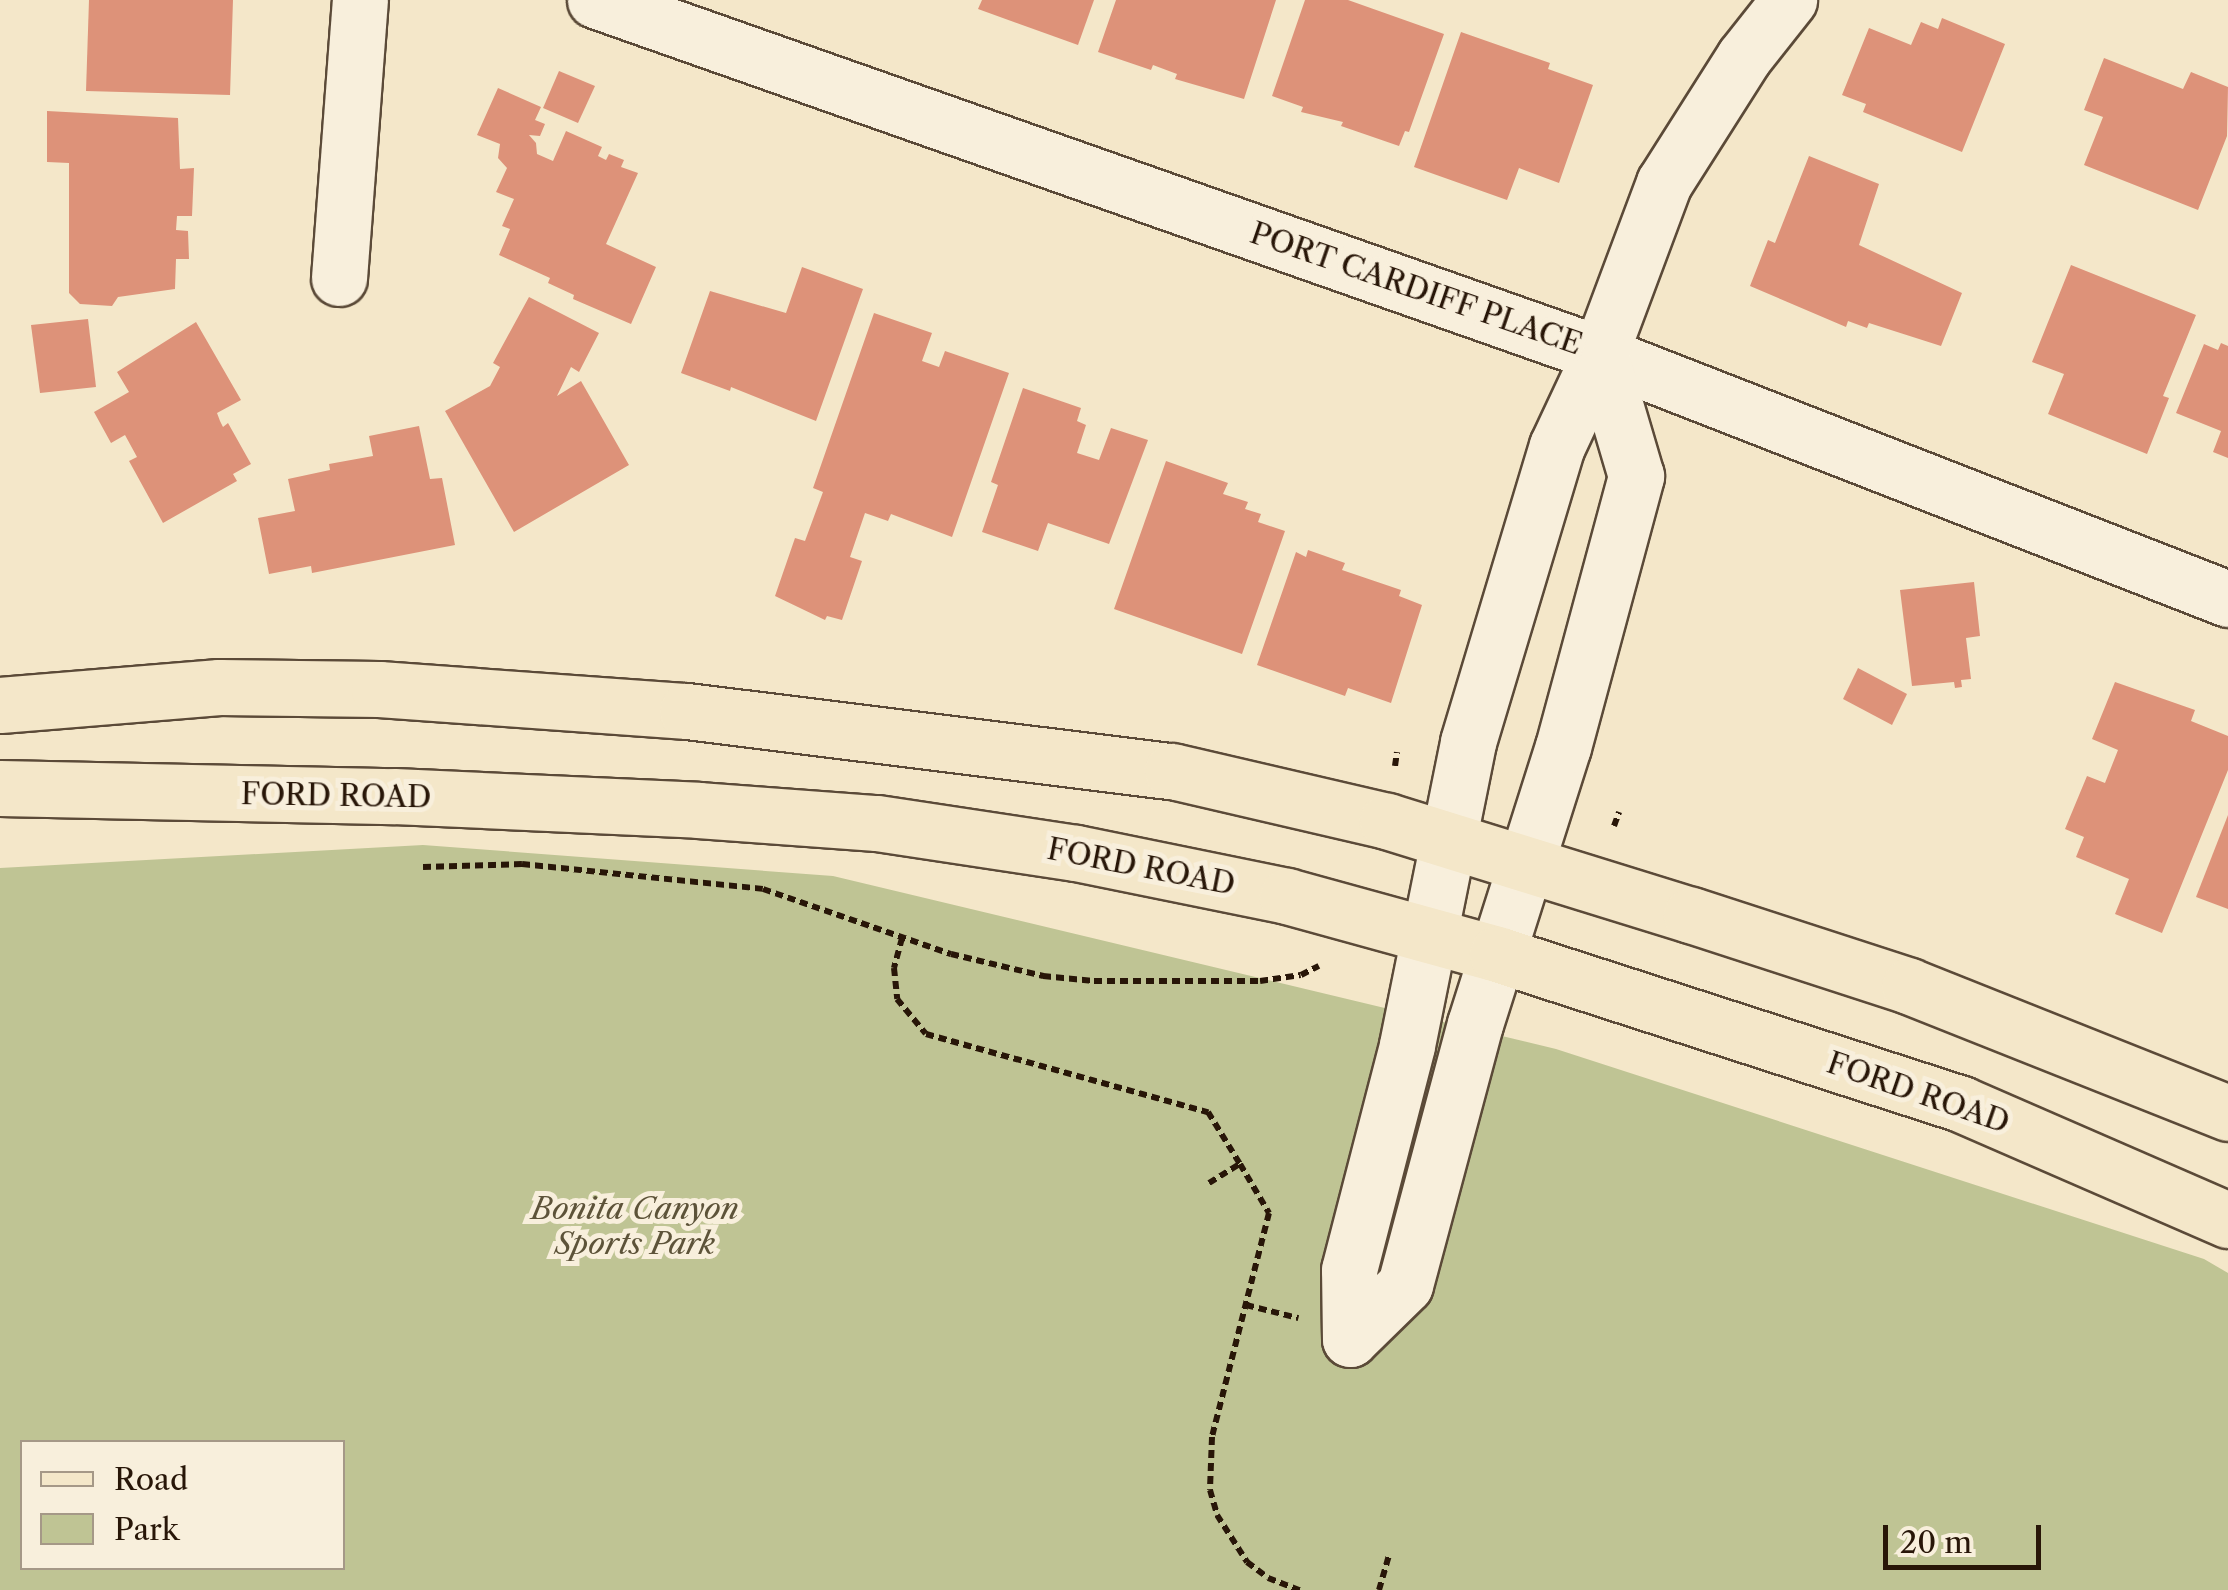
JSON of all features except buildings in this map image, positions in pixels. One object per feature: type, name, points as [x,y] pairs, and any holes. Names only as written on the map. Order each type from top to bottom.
[{"type":"main road","points":[[0,705],[219,687],[379,689],[687,711],[1172,771],[1448,839],[1909,986],[2228,1113]]},
{"type":"main road","name":"FORD ROAD","points":[[0,788],[394,796],[877,823],[1095,856],[1286,896],[1497,954],[1960,1104],[2228,1220]]},
{"type":"street","points":[[339,278],[360,0]]},
{"type":"street","name":"PORT CARDIFF PLACE","points":[[596,0],[1600,354],[2228,599]]},
{"type":"street","points":[[1600,354],[1636,476],[1564,748],[1497,954],[1406,1285],[1350,1338],[1349,1270],[1408,1046],[1468,742],[1557,446],[1600,354],[1664,183],[1744,58],[1789,0]]},
{"type":"path","points":[[1394,766],[1396,752]]},
{"type":"path","points":[[1614,826],[1620,812]]},
{"type":"path","points":[[423,867],[522,864],[763,889],[820,905],[902,938],[1000,967],[1094,981],[1270,980],[1319,966]]},
{"type":"path","points":[[902,938],[894,968],[897,999],[926,1034],[1208,1112],[1240,1164],[1269,1213],[1212,1437],[1210,1490],[1217,1515],[1247,1562],[1268,1578],[1300,1590]]},
{"type":"path","points":[[1209,1183],[1240,1164]]},
{"type":"path","points":[[1246,1306],[1288,1316]]},
{"type":"path","points":[[1379,1590],[1389,1555]]},
{"type":"green space","name":"Bonita Canyon Sports Park","points":[[423,845],[833,876],[1556,1049],[2204,1259],[2228,1273],[2228,1590],[0,1590],[0,868]]}]
